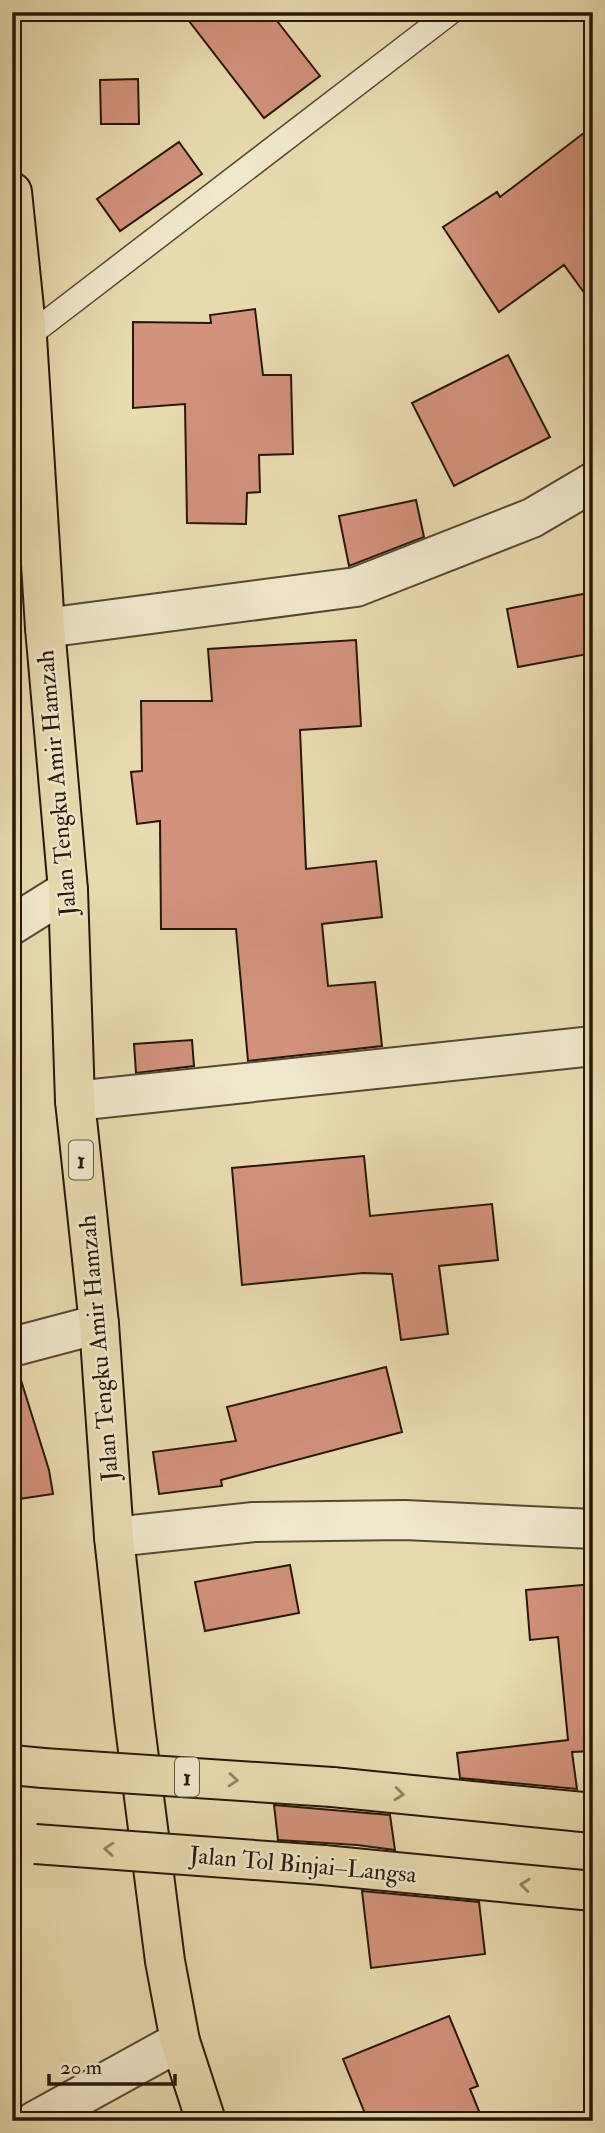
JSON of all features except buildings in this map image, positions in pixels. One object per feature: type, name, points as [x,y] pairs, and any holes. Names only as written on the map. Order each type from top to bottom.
[{"type":"highway","name":"Jalan Tengku Amir Hamzah","points":[[12,192],[27,337],[45,628],[68,890],[75,1101],[99,1324],[114,1537],[165,1961],[180,2041],[206,2121]]},
{"type":"highway","name":"1","points":[[27,1767],[332,1787],[593,1813]]},
{"type":"highway","name":"Jalan Tol Binjai–Langsa","points":[[23,1843],[323,1865],[593,1891]]},
{"type":"street","points":[[45,628],[356,587],[532,518],[593,482]]},
{"type":"street","points":[[12,925],[68,890]]},
{"type":"street","points":[[75,1101],[593,1046]]},
{"type":"street","points":[[12,1347],[99,1324]]},
{"type":"street","points":[[114,1537],[254,1522],[295,1521],[405,1520],[593,1530]]},
{"type":"street","points":[[35,2121],[180,2041]]},
{"type":"lane","points":[[27,337],[451,12]]}]
